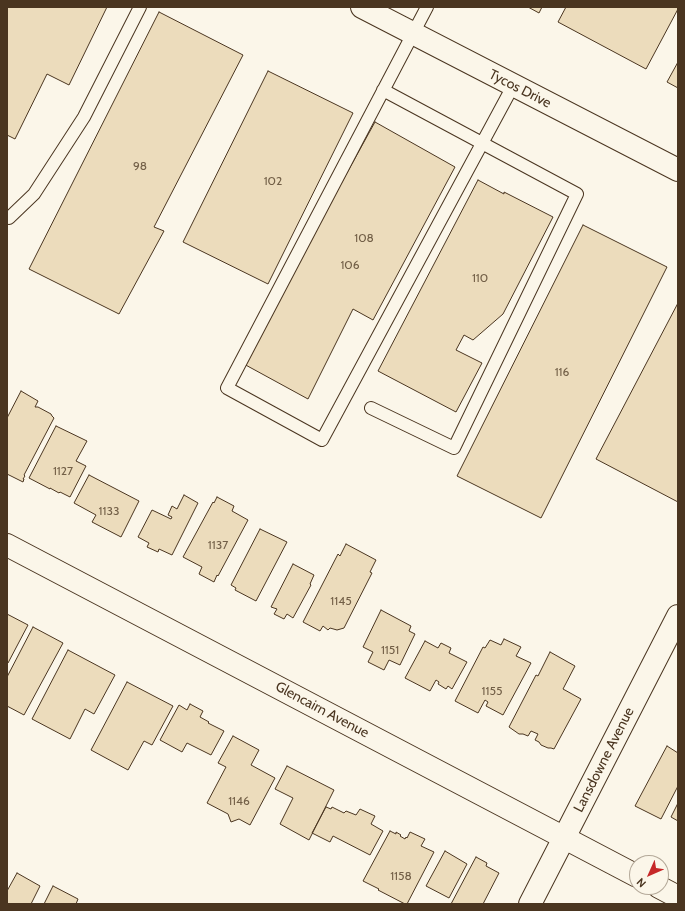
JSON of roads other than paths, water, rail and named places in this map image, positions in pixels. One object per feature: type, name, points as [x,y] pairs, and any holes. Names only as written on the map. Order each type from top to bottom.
[{"type":"street","name":"Tycos Drive","points":[[362,7],[678,170]]},
{"type":"street","name":"Glencairn Avenue","points":[[7,545],[629,872]]},
{"type":"street","name":"Lansdowne Avenue","points":[[530,904],[678,616]]},
{"type":"street","points":[[669,892],[678,897]]},
{"type":"lane","points":[[8,219],[34,194],[84,117],[140,7]]},
{"type":"lane","points":[[427,7],[227,388],[322,440],[513,86]]},
{"type":"lane","points":[[371,408],[454,448],[577,194],[384,90]]}]
